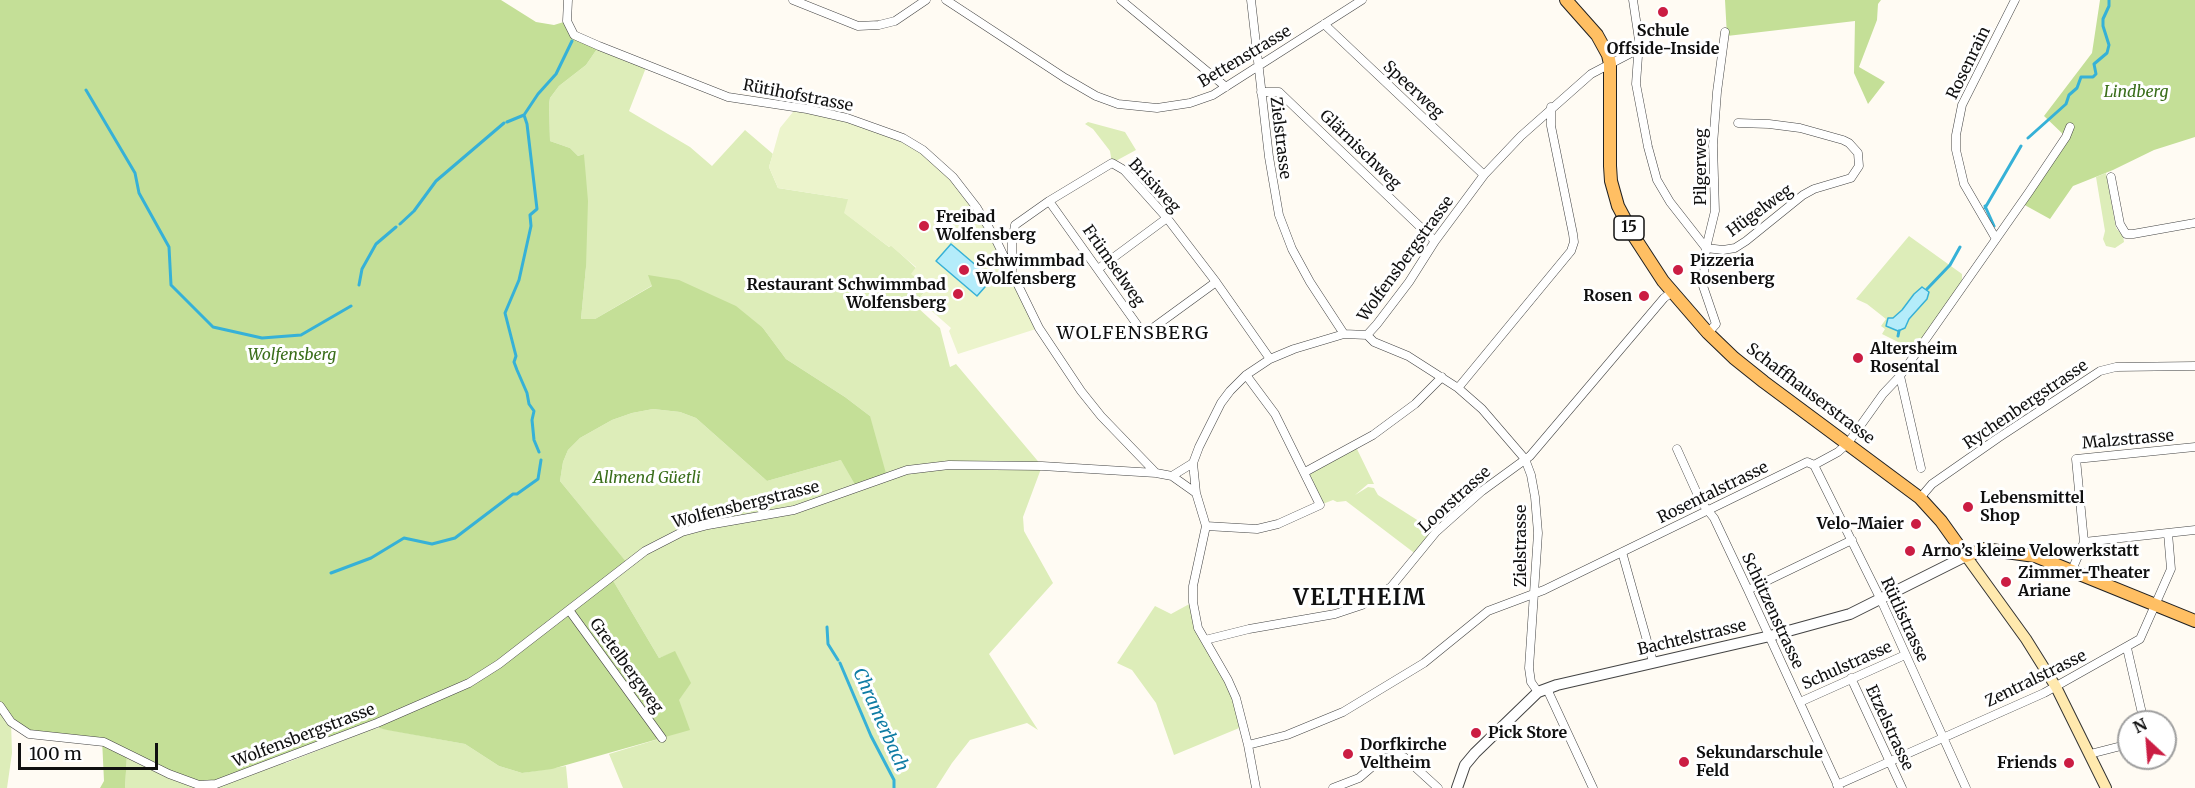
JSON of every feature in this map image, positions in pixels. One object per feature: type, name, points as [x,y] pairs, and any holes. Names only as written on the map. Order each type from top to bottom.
[{"type":"main road","name":"Schaffhauserstrasse","points":[[1566,0],[1597,35],[1608,55],[1611,182],[1635,238],[1671,292],[1708,333],[1756,376],[1920,498],[1941,521],[2026,639],[2056,687],[2106,788]]},
{"type":"main road","points":[[1966,556],[1984,549],[2021,553],[2072,570],[2195,621]]},
{"type":"street","name":"Rütihofstrasse","points":[[568,0],[567,21],[574,35],[599,46],[728,97],[848,118],[903,138],[923,150],[952,177],[977,208],[1039,327],[1081,392],[1156,473]]},
{"type":"street","points":[[793,0],[858,26],[879,25],[895,21],[926,0]]},
{"type":"street","name":"Bettenstrasse","points":[[946,0],[1096,96],[1118,104],[1142,108],[1172,107],[1202,99],[1226,87],[1362,0]]},
{"type":"street","points":[[1121,0],[1226,87]]},
{"type":"street","name":"Zielstrasse","points":[[1251,0],[1273,188],[1279,215],[1292,249],[1310,282],[1344,334]]},
{"type":"street","points":[[1633,0],[1639,40],[1635,51],[1638,56],[1636,84],[1657,180],[1670,202],[1706,248]]},
{"type":"street","name":"Rosenrain","points":[[1996,239],[1964,184],[1959,169],[1956,135],[1962,105],[2015,0]]},
{"type":"street","name":"Speerweg","points":[[1324,24],[1484,175]]},
{"type":"street","name":"Pilgerweg","points":[[1708,333],[1716,324],[1703,286],[1706,248],[1715,211],[1713,145],[1716,92],[1725,32]]},
{"type":"street","name":"Wolfensbergstrasse","points":[[1193,463],[1218,410],[1230,391],[1246,375],[1270,359],[1294,349],[1344,334],[1367,335],[1409,282],[1435,241],[1484,175],[1551,107],[1591,74],[1635,51]]},
{"type":"street","name":"Glärnischweg","points":[[1261,92],[1279,92],[1435,241]]},
{"type":"street","points":[[1458,388],[1571,251],[1574,242],[1551,126],[1551,107]]},
{"type":"street","name":"Hügelweg","points":[[1706,248],[1724,250],[1735,248],[1803,195],[1814,189],[1851,178],[1859,166],[1857,153],[1844,140],[1800,128],[1738,123]]},
{"type":"street","name":"Rosentalstrasse","points":[[1248,745],[1287,735],[1343,712],[1424,663],[1488,611],[1535,594],[1807,462],[1814,465],[1838,452],[1848,443],[1883,394],[1900,376],[2066,137],[2070,127]]},
{"type":"street","name":"Brisiweg","points":[[1012,272],[1012,242],[1015,225],[1112,163],[1124,170],[1167,218],[1216,282],[1270,359]]},
{"type":"street","points":[[2111,177],[2120,227],[2126,234],[2195,223]]},
{"type":"street","name":"Frümselweg","points":[[1050,201],[1143,333],[1216,282]]},
{"type":"street","points":[[1098,269],[1167,218]]},
{"type":"street","name":"Loorstrasse","points":[[1205,639],[1335,614],[1362,605],[1390,587],[1436,532],[1482,491],[1530,456],[1671,292]]},
{"type":"street","name":"Zielstrasse","points":[[1367,335],[1374,342],[1408,356],[1458,388],[1482,409],[1525,459],[1531,475],[1538,532],[1529,668],[1531,682],[1543,691],[1593,788]]},
{"type":"street","name":"Rychenbergstrasse","points":[[1920,498],[1932,484],[2100,371],[2116,367],[2195,366]]},
{"type":"street","points":[[1206,526],[1257,529],[1278,524],[1320,505],[1275,414],[1246,375]]},
{"type":"street","points":[[1900,376],[1921,468]]},
{"type":"street","points":[[1305,472],[1373,435],[1415,404],[1442,377]]},
{"type":"street","name":"Malzstrasse","points":[[2084,542],[2076,459],[2195,447]]},
{"type":"street","name":"Schützenstrasse","points":[[1677,448],[1701,502],[1713,518],[1770,636],[1838,787]]},
{"type":"street","points":[[1196,493],[1172,476],[1193,463],[1196,493],[1206,526],[1193,585],[1193,602],[1198,628],[1236,698],[1256,788]]},
{"type":"street","name":"Wolfensbergstrasse","points":[[0,706],[11,722],[29,734],[104,742],[169,774],[199,785],[216,784],[377,723],[469,683],[499,664],[628,564],[668,538],[708,525],[794,510],[907,470],[949,465],[1031,466],[1156,473],[1172,476]]},
{"type":"street","name":"Rütlistrasse","points":[[1814,465],[1881,600],[1966,788]]},
{"type":"street","points":[[2072,570],[2084,542],[2195,530]]},
{"type":"street","name":"Zentralstrasse","points":[[1838,787],[2056,687],[2140,639],[2171,569],[2168,533]]},
{"type":"street","points":[[1748,590],[1852,540]]},
{"type":"street","points":[[1622,552],[1653,662]]},
{"type":"street","name":"Bachtelstrasse","points":[[1457,788],[1465,765],[1475,753],[1543,691],[1653,662],[1770,636],[1850,614],[1966,556]]},
{"type":"street","name":"Gretelbergweg","points":[[569,610],[662,738]]},
{"type":"street","points":[[2127,648],[2141,710]]},
{"type":"street","name":"Schulstrasse","points":[[1800,702],[1905,655]]},
{"type":"street","name":"Etzelstrasse","points":[[1851,678],[1902,788]]},
{"type":"street","points":[[2090,754],[2117,747]]},
{"type":"street","points":[[1334,788],[1359,778],[1381,759],[1390,757],[1404,757],[1438,788]]},
{"type":"green space","name":"Wolfensberg","points":[[0,0],[501,0],[536,22],[554,25],[567,21],[574,35],[599,46],[586,65],[559,86],[550,98],[549,104],[550,141],[570,148],[578,156],[584,154],[588,201],[586,267],[581,319],[595,319],[652,286],[648,275],[679,280],[736,306],[763,328],[786,359],[870,416],[887,477],[857,488],[841,460],[767,481],[696,418],[680,412],[653,409],[612,420],[580,438],[568,450],[563,462],[560,481],[628,564],[611,577],[659,658],[675,651],[691,683],[679,700],[690,730],[552,769],[522,773],[499,766],[465,744],[387,730],[379,728],[377,723],[235,778],[199,785],[127,754],[125,788],[100,788],[104,781],[102,739],[29,734],[0,706]]},
{"type":"green space","points":[[1725,0],[1881,0],[1878,4],[1877,20],[1859,67],[1885,82],[1868,104],[1854,73],[1855,21],[1727,36]]},
{"type":"green space","name":"Lindberg","points":[[2100,0],[2195,0],[2195,137],[2154,150],[2073,186],[2050,219],[2021,203],[2066,137],[2044,116],[2092,53]]},
{"type":"green space","name":"Allmend Güetli","points":[[599,46],[647,65],[629,111],[690,147],[712,166],[745,130],[773,154],[769,167],[778,188],[849,199],[845,213],[889,247],[891,245],[916,268],[928,288],[916,302],[917,307],[940,328],[950,367],[956,364],[1042,466],[1023,517],[1024,531],[1053,583],[989,654],[1038,730],[1027,723],[970,740],[936,788],[623,788],[609,754],[662,738],[679,700],[675,652],[659,658],[611,577],[627,563],[560,481],[563,462],[568,450],[580,438],[612,420],[632,413],[653,409],[680,412],[696,418],[767,481],[841,460],[870,416],[786,359],[763,328],[649,276],[653,285],[595,319],[581,319],[586,267],[584,154],[578,156],[570,148],[550,141],[549,104],[550,98],[559,86],[586,65]]},
{"type":"green space","name":"Freibad Wolfensberg","points":[[797,107],[847,118],[923,150],[977,208],[1039,328],[958,354],[949,331],[951,328],[918,299],[928,288],[911,274],[916,267],[891,246],[889,247],[844,213],[848,199],[778,188],[769,167],[780,128]]},
{"type":"green space","points":[[1088,122],[1125,132],[1136,150],[1112,163],[1110,151],[1093,129],[1085,124]]},
{"type":"green space","points":[[2106,173],[2116,228],[2123,236],[2124,242],[2115,248],[2106,246],[2103,239],[2105,231],[2096,177]]},
{"type":"green space","points":[[1909,236],[1962,274],[1962,281],[1912,352],[1905,356],[1900,352],[1898,342],[1882,334],[1885,329],[1881,326],[1886,319],[1867,304],[1856,299]]},
{"type":"green space","points":[[1356,447],[1374,484],[1368,484],[1355,495],[1368,487],[1374,488],[1378,495],[1436,532],[1417,555],[1346,501],[1333,500],[1320,505],[1305,472]]},
{"type":"green space","points":[[1193,602],[1198,628],[1228,680],[1244,726],[1174,755],[1156,703],[1132,670],[1117,663],[1155,606],[1171,614]]},
{"type":"green space","points":[[0,706],[11,722],[12,753],[7,788],[0,788]]},
{"type":"green space","points":[[379,728],[465,744],[499,766],[522,773],[566,766],[568,788],[125,788],[127,753],[286,763]]},
{"type":"water","name":"Schwimmbad Wolfensberg","points":[[951,244],[992,279],[977,296],[936,261]]},
{"type":"water","points":[[1922,287],[1929,292],[1927,299],[1909,319],[1905,328],[1898,331],[1886,326],[1888,318],[1893,318],[1902,310]]},
{"type":"waterway","points":[[2028,138],[2066,104],[2069,95],[2077,88],[2081,77],[2093,77],[2096,74],[2094,64],[2107,53],[2109,45],[2103,26],[2109,0]]},
{"type":"waterway","points":[[539,452],[534,440],[532,420],[534,411],[529,404],[527,393],[514,362],[516,356],[505,313],[519,280],[531,226],[530,215],[537,209],[524,115],[538,94],[556,74],[572,41]]},
{"type":"waterway","points":[[86,90],[135,173],[139,193],[169,247],[171,285],[213,327],[262,338],[301,335],[351,306]]},
{"type":"waterway","points":[[507,122],[524,115]]},
{"type":"waterway","points":[[400,224],[414,211],[436,181],[504,123]]},
{"type":"waterway","points":[[1985,208],[2021,146]]},
{"type":"waterway","points":[[1985,206],[1994,226]]},
{"type":"waterway","points":[[359,285],[362,269],[376,244],[396,227]]},
{"type":"waterway","points":[[1927,289],[1950,265],[1960,247]]},
{"type":"waterway","points":[[1898,336],[1899,331]]},
{"type":"waterway","points":[[331,573],[371,558],[404,538],[432,544],[455,538],[513,494],[517,494],[538,479],[541,460]]},
{"type":"waterway","name":"Chramerbach","points":[[827,627],[828,644],[838,660]]},
{"type":"waterway","name":"Chramerbach","points":[[840,663],[871,736],[894,780],[894,788]]},
{"type":"place","name":"Schule Offside-Inside","points":[[1663,12]]},
{"type":"place","name":"Freibad Wolfensberg","points":[[924,226]]},
{"type":"place","name":"Schwimmbad Wolfensberg","points":[[964,270]]},
{"type":"place","name":"Pizzeria Rosenberg","points":[[1678,270]]},
{"type":"place","name":"Restaurant Schwimmbad Wolfensberg","points":[[958,294]]},
{"type":"place","name":"Rosen","points":[[1644,296]]},
{"type":"place","name":"Altersheim Rosental","points":[[1858,358]]},
{"type":"place","name":"Lebensmittel Shop","points":[[1968,507]]},
{"type":"place","name":"Velo-Maier","points":[[1916,524]]},
{"type":"place","name":"Arno’s kleine Velowerkstatt","points":[[1910,551]]},
{"type":"place","name":"Zimmer-Theater Ariane","points":[[2006,582]]},
{"type":"place","name":"Pick Store","points":[[1476,733]]},
{"type":"place","name":"Dorfkirche Veltheim","points":[[1348,754]]},
{"type":"place","name":"Sekundarschule Feld","points":[[1684,762]]},
{"type":"place","name":"Friends","points":[[2069,763]]},
{"type":"district","name":"WOLFENSBERG","points":[[1133,334]]},
{"type":"district","name":"VELTHEIM","points":[[1360,599]]}]
